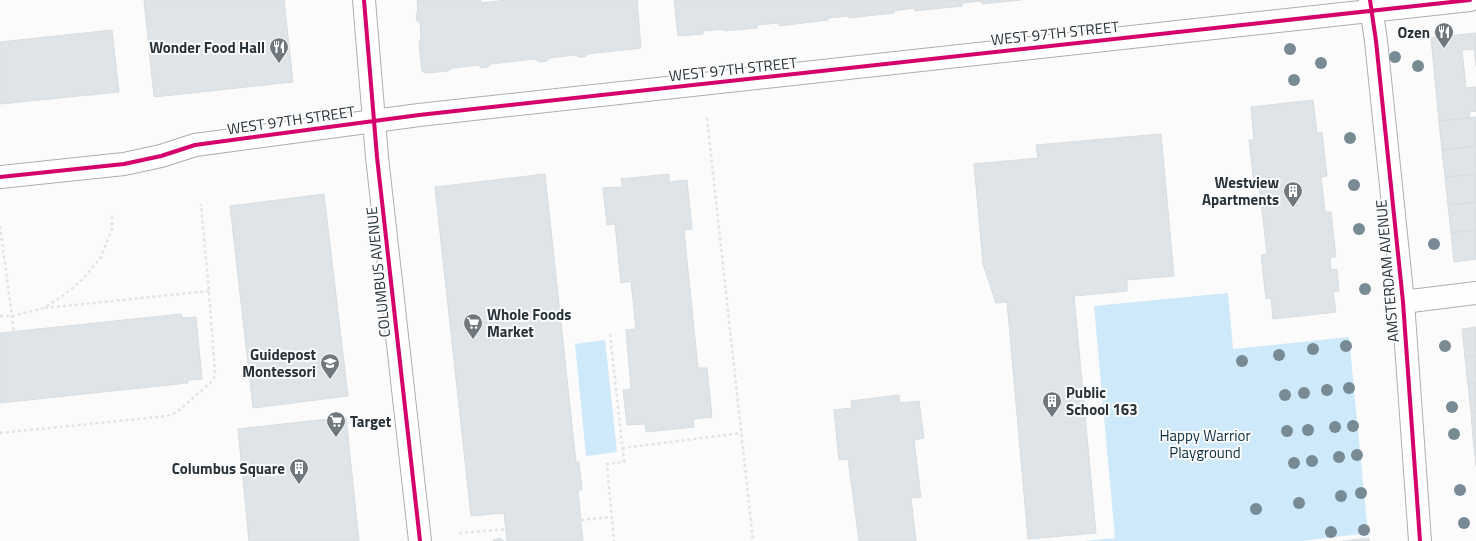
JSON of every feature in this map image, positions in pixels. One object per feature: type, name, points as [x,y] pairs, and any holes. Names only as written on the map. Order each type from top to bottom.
[{"type":"street","name":"COLUMBUS AVENUE","points":[[364,0],[377,157],[420,541]]},
{"type":"street","name":"WEST 97TH STREET","points":[[0,177],[124,164],[161,156],[195,145],[419,115],[1370,5],[1470,0]]},
{"type":"street","name":"AMSTERDAM AVENUE","points":[[1370,5],[1376,41],[1403,302],[1420,541]]},
{"type":"street","points":[[1403,302],[1476,294]]},
{"type":"path","points":[[707,118],[753,541]]},
{"type":"path","points":[[0,433],[166,416],[177,412],[210,383],[214,378],[215,373],[201,204]]},
{"type":"path","points":[[44,308],[64,295],[83,279],[101,257],[112,229],[112,213]]},
{"type":"path","points":[[0,226],[14,332]]},
{"type":"path","points":[[0,316],[13,316],[44,308],[209,291]]},
{"type":"path","points":[[610,334],[624,462],[606,464],[614,541]]},
{"type":"path","points":[[622,448],[742,433]]},
{"type":"path","points":[[581,520],[611,517]]},
{"type":"path","points":[[459,533],[506,529]]},
{"type":"green space","name":"Happy Warrior Playground","points":[[1228,293],[1233,349],[1349,337],[1368,533],[1302,541],[1084,541],[1115,538],[1094,306]]},
{"type":"green space","points":[[605,340],[617,452],[586,456],[575,344]]},
{"type":"building","points":[[144,0],[284,0],[293,82],[154,97]]},
{"type":"building","points":[[417,0],[481,0],[481,3],[508,0],[637,0],[641,48],[587,54],[585,57],[579,57],[576,55],[549,58],[547,61],[539,62],[535,59],[491,64],[488,67],[481,68],[478,65],[452,68],[448,71],[425,73],[422,71],[419,43],[421,39],[420,23],[417,21],[416,14],[418,11]]},
{"type":"building","points":[[674,0],[1021,0],[982,4],[982,1],[962,3],[962,6],[915,11],[914,8],[894,11],[894,13],[849,18],[849,16],[828,18],[828,20],[779,26],[779,23],[757,25],[757,28],[703,31],[703,34],[678,36]]},
{"type":"building","points":[[112,30],[119,92],[0,104],[0,42]]},
{"type":"building","points":[[1476,33],[1476,66],[1474,49],[1462,50],[1466,88],[1476,87],[1476,111],[1469,112],[1470,118],[1439,121],[1431,38]]},
{"type":"building","name":"Westview Apartments","points":[[1313,100],[1317,133],[1322,132],[1327,176],[1321,177],[1325,212],[1331,212],[1336,257],[1330,258],[1331,270],[1337,269],[1339,291],[1333,292],[1336,312],[1273,319],[1271,298],[1266,299],[1261,255],[1267,254],[1259,184],[1254,184],[1249,140],[1254,140],[1251,107]]},
{"type":"building","points":[[1476,117],[1476,146],[1442,150],[1439,121]]},
{"type":"building","name":"Public School 163","points":[[1161,134],[1174,276],[1127,280],[1127,291],[1074,296],[1096,533],[1028,539],[1007,302],[996,303],[983,264],[974,164],[1038,158],[1036,145]]},
{"type":"building","points":[[1476,146],[1476,174],[1445,177],[1442,150]]},
{"type":"building","points":[[545,174],[576,462],[579,462],[582,490],[578,490],[583,541],[507,541],[504,513],[471,516],[435,187]]},
{"type":"building","points":[[669,174],[669,182],[687,180],[692,229],[684,230],[698,368],[707,368],[712,417],[693,419],[694,427],[646,432],[645,424],[627,425],[623,390],[631,389],[626,330],[636,329],[631,281],[621,283],[615,224],[607,225],[603,188],[622,187],[621,179]]},
{"type":"building","points":[[1476,174],[1476,202],[1448,205],[1445,177]]},
{"type":"building","points":[[324,194],[348,396],[253,408],[230,206]]},
{"type":"building","points":[[1476,202],[1476,230],[1451,233],[1448,205]]},
{"type":"building","points":[[1476,230],[1476,259],[1454,262],[1451,233]]},
{"type":"building","points":[[181,314],[182,318],[196,317],[202,379],[188,380],[188,383],[0,403],[0,333]]},
{"type":"building","points":[[1476,327],[1476,355],[1465,357],[1462,329]]},
{"type":"building","points":[[1476,355],[1476,383],[1468,384],[1465,357]]},
{"type":"building","points":[[1476,383],[1476,412],[1471,412],[1468,384]]},
{"type":"building","points":[[899,395],[900,403],[919,401],[924,438],[914,440],[921,497],[911,498],[916,541],[859,541],[848,459],[839,460],[834,410],[852,408],[851,401]]},
{"type":"building","points":[[1471,412],[1476,412],[1476,439],[1473,439]]},
{"type":"building","name":"Columbus Square","points":[[346,417],[359,541],[249,541],[238,429]]},
{"type":"building","points":[[1473,439],[1476,439],[1476,466]]},
{"type":"building","points":[[500,538],[504,541],[493,540]]},
{"type":"building","points":[[1369,538],[1369,541],[1343,541]]},
{"type":"cycle path","points":[[364,0],[377,157],[420,541]]},
{"type":"cycle path","points":[[1370,0],[1376,41],[1403,302],[1420,541]]},
{"type":"cycle path","points":[[0,177],[124,164],[161,156],[195,145],[419,115],[1470,0]]},
{"type":"place","name":"Ozen","points":[[1444,49]]},
{"type":"place","name":"Wonder Food Hall","points":[[279,64]]},
{"type":"place","name":"Westview Apartments","points":[[1293,208]]},
{"type":"place","name":"Whole Foods Market","points":[[473,340]]},
{"type":"place","name":"Guidepost Montessori","points":[[330,380]]},
{"type":"place","name":"Public School 163","points":[[1052,418]]},
{"type":"place","name":"Target","points":[[336,438]]},
{"type":"place","name":"Columbus Square","points":[[299,485]]}]
